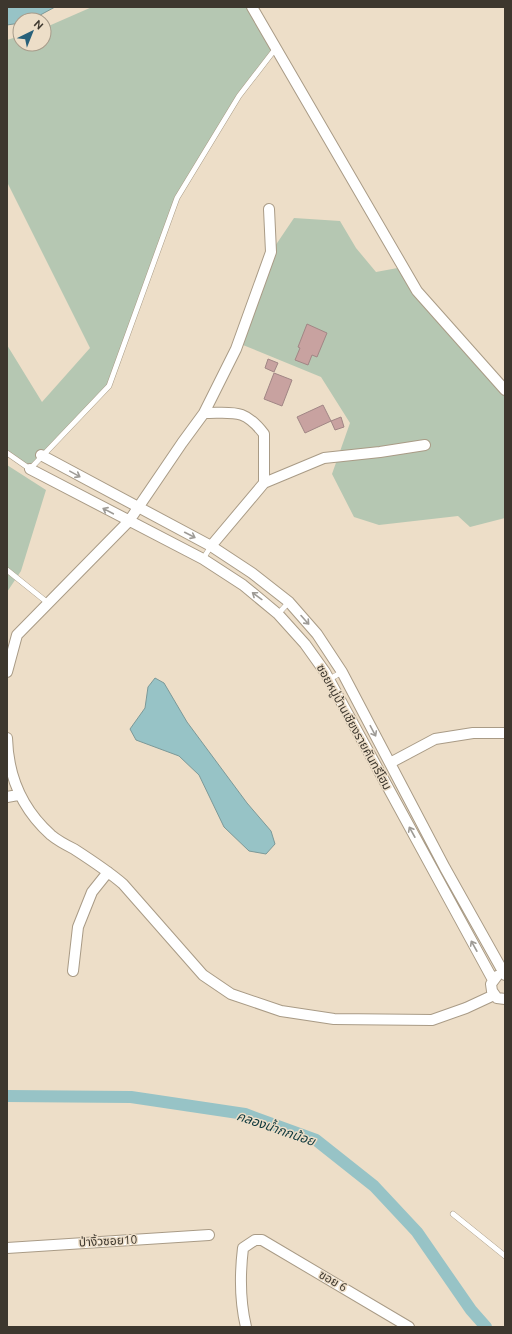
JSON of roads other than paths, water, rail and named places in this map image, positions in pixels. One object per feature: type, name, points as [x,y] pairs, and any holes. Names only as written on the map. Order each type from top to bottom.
[{"type":"street","points":[[252,7],[417,291],[503,384]]},
{"type":"street","points":[[7,672],[17,635],[129,522],[182,443],[204,414],[236,349],[271,252],[269,209]]},
{"type":"street","points":[[204,414],[241,414],[251,419],[258,426],[264,434],[264,483]]},
{"type":"street","points":[[211,546],[264,483],[324,458],[425,445]]},
{"type":"street","points":[[41,455],[211,546],[252,573],[289,602],[317,634],[342,672],[445,868],[505,975],[500,975],[493,980],[491,987],[494,995],[505,999]]},
{"type":"street","name":"ซอยหมู่บ้านเชียงรายคันทรีโฮม","points":[[30,469],[129,522],[203,559],[265,602],[278,614],[305,644],[328,680],[493,980]]},
{"type":"street","points":[[390,763],[435,739],[473,733],[505,733]]},
{"type":"street","points":[[7,738],[7,753],[18,795],[35,819],[52,836],[108,872],[123,884],[203,975],[230,994],[281,1011],[334,1019],[432,1020],[466,1008],[494,995]]},
{"type":"street","points":[[7,797],[18,795]]},
{"type":"street","points":[[73,971],[78,927],[92,892],[108,872]]},
{"type":"street","name":"ป่างิ้วซอย10","points":[[7,1248],[209,1235]]},
{"type":"street","name":"ฃอย 6","points":[[246,1327],[243,1314],[241,1264],[243,1248],[255,1240],[262,1240],[409,1327]]},
{"type":"lane","points":[[7,454],[30,469],[41,455],[109,386],[177,198],[239,96],[276,48]]},
{"type":"lane","points":[[203,559],[211,546]]},
{"type":"lane","points":[[7,570],[48,604]]},
{"type":"lane","points":[[278,614],[289,602]]},
{"type":"lane","points":[[328,680],[342,672]]},
{"type":"lane","points":[[434,873],[445,868]]},
{"type":"lane","points":[[454,1214],[505,1256]]},
{"type":"water","points":[[7,7],[55,7],[46,12],[12,12],[12,24],[7,25]]},
{"type":"water","points":[[155,678],[164,683],[187,722],[247,803],[271,831],[275,844],[266,854],[249,851],[224,827],[199,775],[179,756],[136,740],[130,729],[145,708],[148,687]]},
{"type":"waterway","name":"คลองน้ำกกน้อย","points":[[7,1096],[131,1097],[245,1114],[316,1140],[374,1186],[417,1232],[471,1310],[486,1327]]}]
